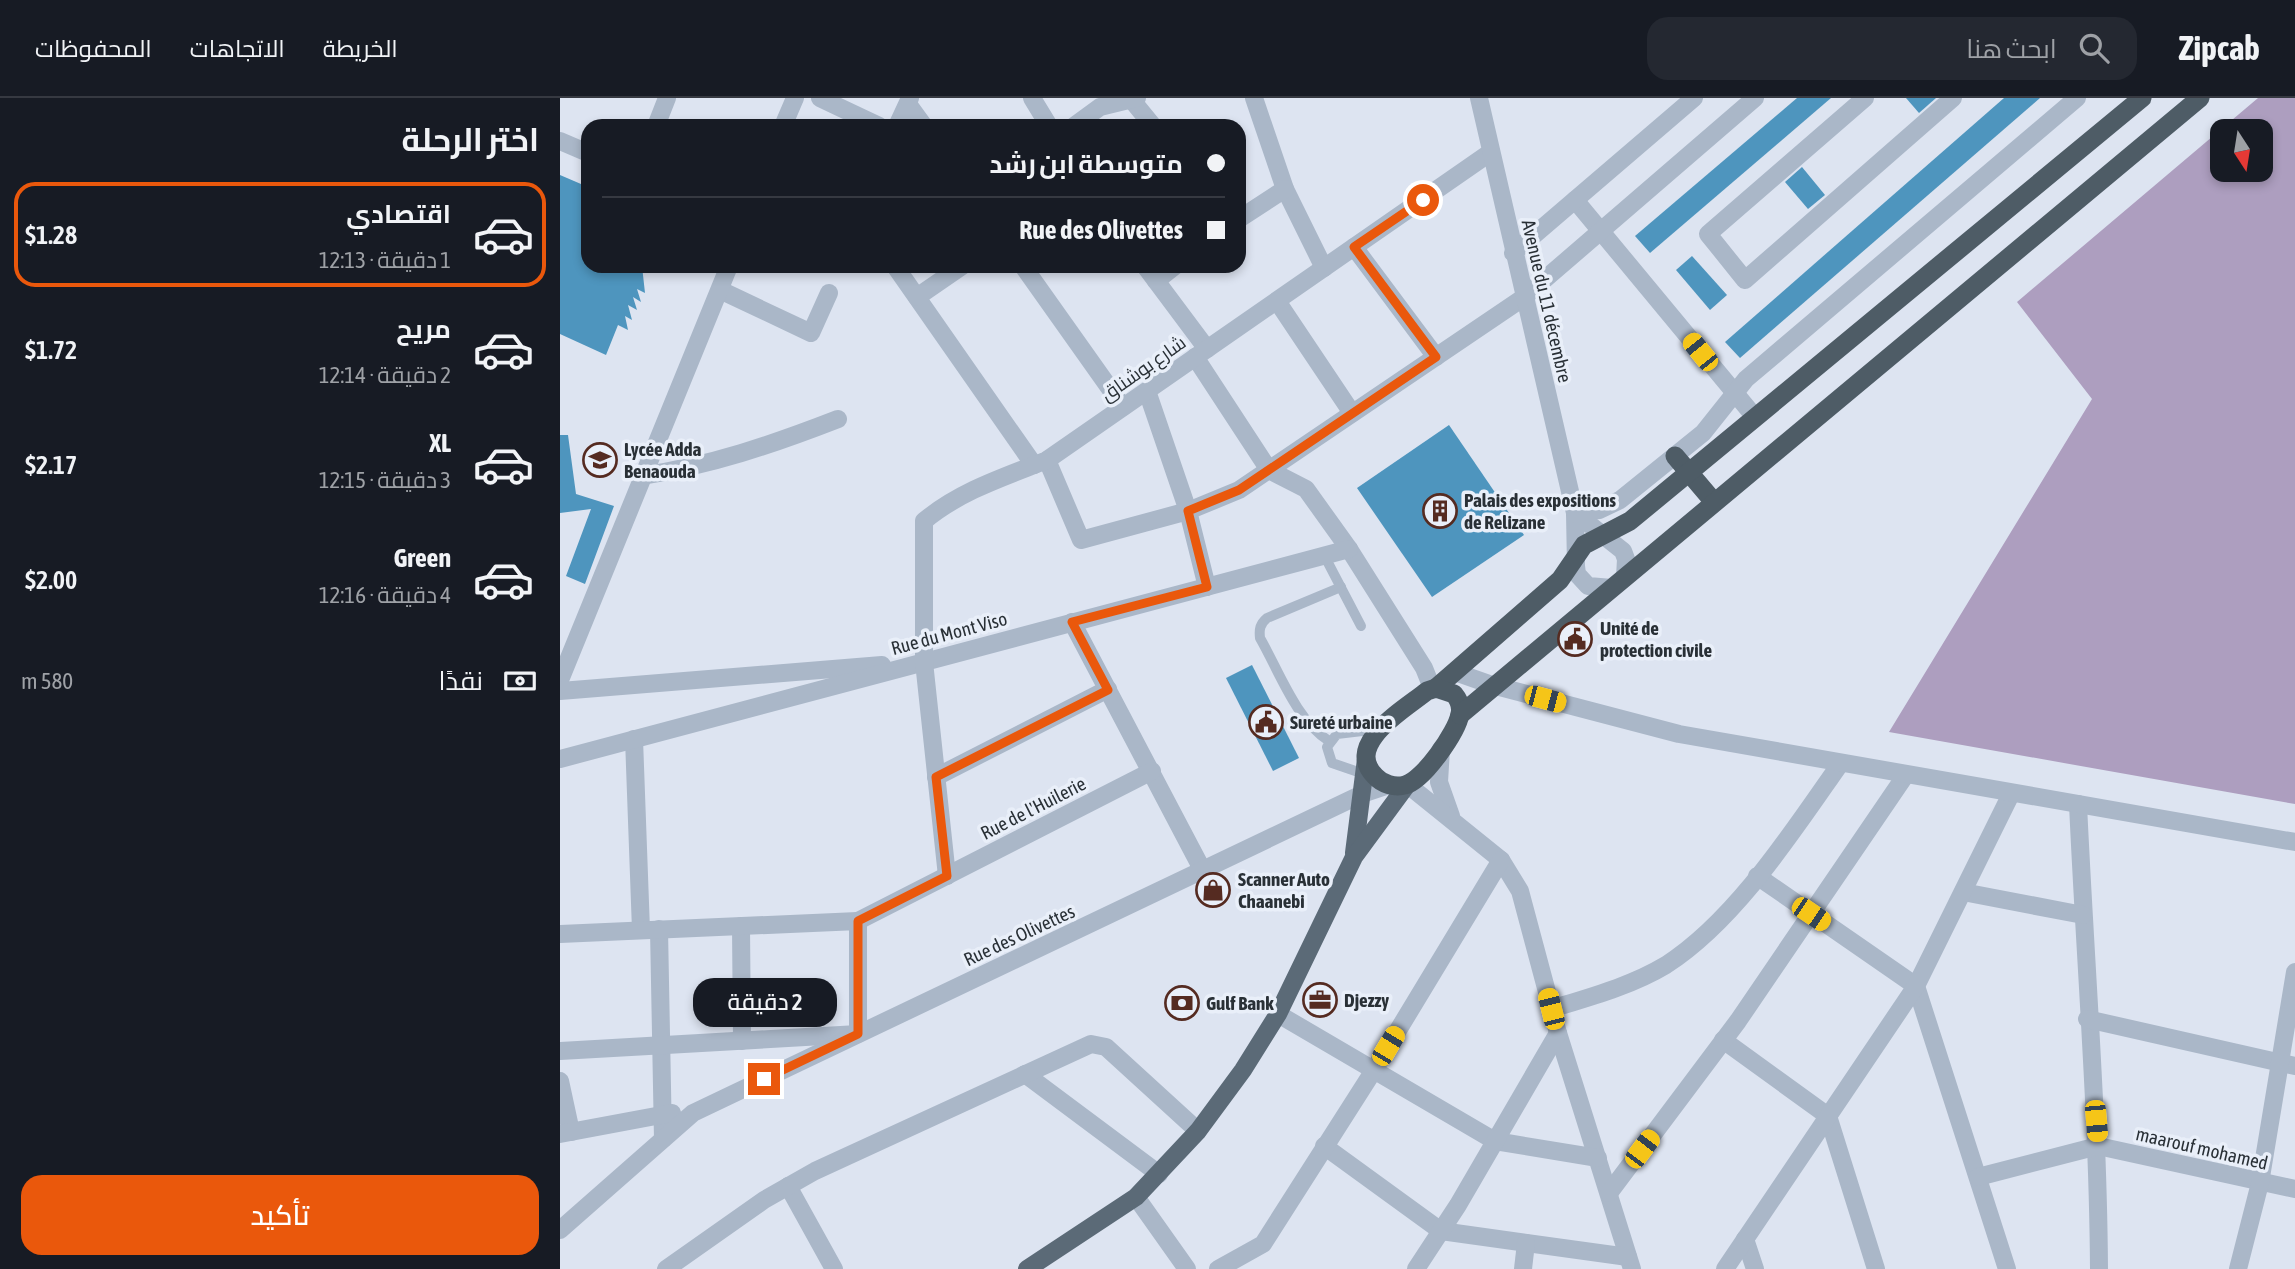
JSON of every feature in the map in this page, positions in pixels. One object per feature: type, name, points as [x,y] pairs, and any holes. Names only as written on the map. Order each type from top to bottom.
[{"type":"highway","points":[[2142,98],[1630,521],[1584,545],[1560,580],[1455,672],[1380,729],[1369,742],[1385,777],[1423,773],[1441,749],[1460,715],[1492,685],[2200,98]]},
{"type":"highway","points":[[1675,456],[1714,502]]},
{"type":"highway","points":[[1434,688],[1454,694],[1460,715]]},
{"type":"main road","points":[[1354,857],[1362,794],[1385,777]]},
{"type":"main road","points":[[1027,1269],[1136,1197],[1198,1131],[1243,1070],[1278,1014],[1354,857],[1385,777]]},
{"type":"street","points":[[659,119],[667,98]]},
{"type":"street","points":[[786,119],[795,98]]},
{"type":"street","points":[[820,98],[864,119]]},
{"type":"street","points":[[1032,98],[1044,119]]},
{"type":"street","points":[[1254,98],[1284,189],[1324,268]]},
{"type":"street","name":"Avenue du 11 décembre","points":[[1479,98],[1523,298],[1576,513],[1575,556]]},
{"type":"street","points":[[900,273],[1041,463],[1081,540],[1188,511],[1239,490],[1523,298],[1755,98]]},
{"type":"street","points":[[1865,98],[1708,234],[1745,280],[1953,98]]},
{"type":"street","points":[[1576,513],[1614,504],[1703,433],[1733,392],[2077,98]]},
{"type":"street","points":[[1084,119],[1100,107],[1134,99],[1148,119]]},
{"type":"street","points":[[900,119],[909,101]]},
{"type":"street","points":[[909,101],[919,119]]},
{"type":"street","points":[[1513,253],[1684,101]]},
{"type":"street","points":[[560,141],[581,150]]},
{"type":"street","name":"شارع بوشناق","points":[[924,662],[924,521],[940,508],[975,488],[1041,463],[1491,152]]},
{"type":"street","points":[[1246,214],[1284,189]]},
{"type":"street","points":[[1575,200],[1754,416]]},
{"type":"street","points":[[1354,247],[1436,357]]},
{"type":"street","points":[[560,680],[641,476],[726,273]]},
{"type":"street","points":[[917,298],[952,273]]},
{"type":"street","points":[[1028,273],[1123,408]]},
{"type":"street","points":[[1150,273],[1269,470],[1306,489],[1349,549],[1424,667],[1434,688]]},
{"type":"street","points":[[720,290],[811,333],[829,293]]},
{"type":"street","points":[[1277,301],[1352,413]]},
{"type":"street","points":[[1147,391],[1188,511],[1207,587]]},
{"type":"street","points":[[641,476],[687,469],[750,453],[838,419]]},
{"type":"street","points":[[1575,556],[1582,581],[1595,589],[1618,583],[1626,559],[1623,551],[1576,513]]},
{"type":"street","name":"Rue du Mont Viso","points":[[560,759],[1349,549]]},
{"type":"street","points":[[1072,622],[1203,871]]},
{"type":"street","points":[[560,691],[924,662],[947,876]]},
{"type":"street","points":[[1455,672],[1492,685],[1679,734],[1905,776],[2295,842]]},
{"type":"street","points":[[936,777],[1108,690]]},
{"type":"street","points":[[634,739],[640,930]]},
{"type":"street","points":[[1441,749],[1441,791],[1453,820]]},
{"type":"street","points":[[1551,1009],[1606,992],[1666,965],[1721,919],[1757,876],[1840,764]]},
{"type":"street","name":"Rue de l'Huilerie","points":[[858,921],[1152,771]]},
{"type":"street","points":[[1609,1193],[1723,1040],[1905,776]]},
{"type":"street","points":[[1324,1146],[1441,1231],[1526,1243],[1630,1263],[1558,1033],[1526,908],[1512,874],[1501,860],[1453,820],[1385,777]]},
{"type":"street","name":"Rue des Olivettes","points":[[693,1113],[1362,794],[1385,777]]},
{"type":"street","points":[[1725,1269],[1916,986],[2011,794]]},
{"type":"street","points":[[2078,804],[2087,1019],[2098,1146],[2099,1269]]},
{"type":"street","points":[[1218,1269],[1263,1244],[1374,1070],[1501,860]]},
{"type":"street","points":[[1757,876],[1916,986],[2007,1269]]},
{"type":"street","points":[[1963,892],[2083,915]]},
{"type":"street","points":[[560,934],[858,921],[858,1034],[560,1051]]},
{"type":"street","points":[[741,926],[743,1041]]},
{"type":"street","points":[[659,929],[663,1139]]},
{"type":"street","points":[[2238,1269],[2288,1065],[2295,972]]},
{"type":"street","points":[[1278,1014],[1495,1141],[1598,1158]]},
{"type":"street","points":[[2087,1019],[2288,1065]]},
{"type":"street","points":[[1416,1269],[1558,1033]]},
{"type":"street","points":[[1723,1040],[1828,1116],[1876,1269]]},
{"type":"street","points":[[666,1269],[788,1186],[1025,1074],[1098,1044],[1106,1047],[1198,1131]]},
{"type":"street","points":[[1025,1074],[1158,1174]]},
{"type":"street","points":[[560,1081],[565,1133],[662,1113],[693,1113]]},
{"type":"street","points":[[560,1230],[693,1113]]},
{"type":"street","name":"maarouf mohamed","points":[[1978,1177],[2098,1146],[2295,1189]]},
{"type":"street","points":[[788,1186],[834,1269]]},
{"type":"street","points":[[1136,1197],[1187,1269]]},
{"type":"street","points":[[1745,1239],[1755,1269]]},
{"type":"street","points":[[1523,1269],[1526,1243]]},
{"type":"lane","points":[[1324,555],[1361,626]]},
{"type":"lane","points":[[1329,741],[1317,734],[1305,718],[1260,638],[1259,631],[1261,623],[1267,618],[1341,587]]},
{"type":"lane","points":[[1380,729],[1342,732],[1329,741],[1327,753],[1332,763],[1385,777]]},
{"type":"shaded area","points":[[2258,98],[2295,98],[2295,804],[1889,732],[2092,399],[2017,302],[2210,139],[2210,182],[2273,182],[2273,119],[2233,119]]},
{"type":"building","points":[[1797,98],[1831,98],[1650,253],[1635,236]]},
{"type":"building","points":[[1906,98],[1936,98],[1919,113]]},
{"type":"building","points":[[2004,98],[2040,98],[1740,358],[1725,342]]},
{"type":"building","points":[[1802,167],[1825,195],[1808,209],[1785,182]]},
{"type":"building","points":[[560,175],[581,184],[581,273],[643,273],[645,293],[637,289],[641,302],[633,297],[637,310],[628,305],[632,320],[625,316],[628,330],[618,325],[606,355],[560,334]]},
{"type":"building","points":[[1692,256],[1727,295],[1710,310],[1676,270]]},
{"type":"building","name":"Palais des expositions de Relizane","points":[[1449,425],[1524,535],[1432,597],[1357,488]]},
{"type":"building","points":[[560,435],[568,435],[576,494],[614,506],[585,584],[566,576],[591,509],[560,513]]},
{"type":"building","points":[[1252,665],[1299,758],[1273,771],[1226,678]]},
{"type":"place","name":"Lycée Adda Benaouda","points":[[600,460]]},
{"type":"place","name":"Palais des expositions de Relizane","points":[[1440,511]]},
{"type":"place","name":"Unité de protection civile","points":[[1575,639]]},
{"type":"place","name":"Sureté urbaine","points":[[1266,722]]},
{"type":"place","name":"Scanner Auto Chaanebi","points":[[1213,890]]},
{"type":"place","name":"Djezzy","points":[[1320,1000]]},
{"type":"place","name":"Gulf Bank","points":[[1182,1003]]},
{"type":"route","points":[[764,1079],[858,1034],[858,921],[947,876],[936,777],[1108,690],[1072,622],[1207,587],[1188,511],[1239,490],[1436,357],[1354,247],[1423,200]]}]
